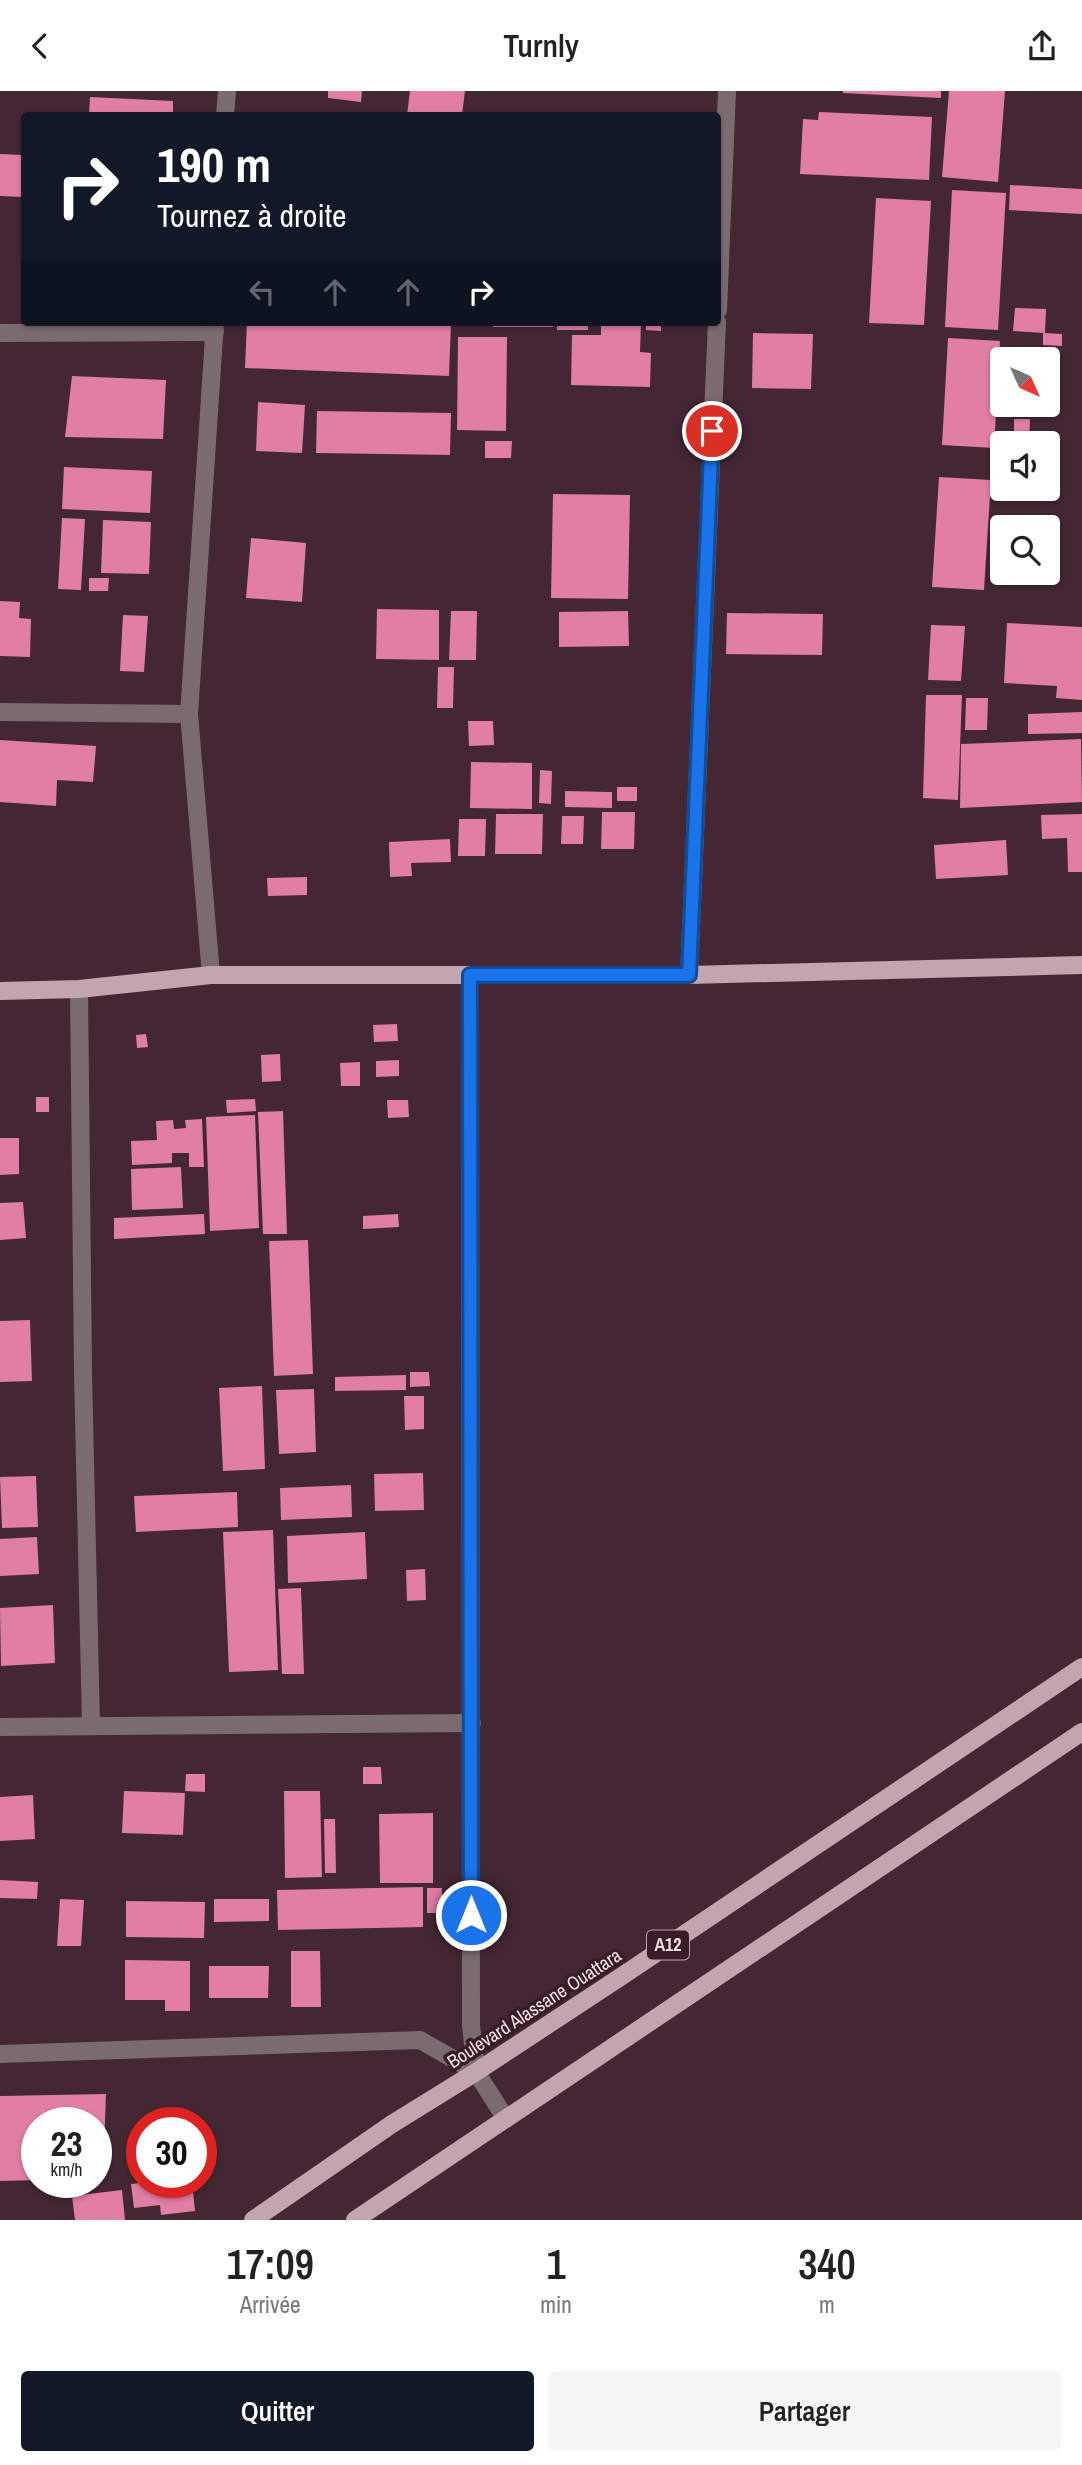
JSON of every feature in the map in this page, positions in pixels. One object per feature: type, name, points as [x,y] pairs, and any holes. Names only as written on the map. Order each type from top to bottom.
[{"type":"main road","points":[[0,991],[79,989],[211,975],[689,975],[1082,965]]},
{"type":"main road","name":"Boulevard Alassane Ouattara","points":[[253,2220],[392,2124],[476,2073],[1082,1667]]},
{"type":"main road","points":[[355,2220],[1082,1732]]},
{"type":"street","points":[[225,112],[227,91]]},
{"type":"street","points":[[721,237],[727,91]]},
{"type":"street","points":[[689,975],[717,326]]},
{"type":"street","points":[[0,333],[215,327],[189,714],[211,975]]},
{"type":"street","points":[[0,712],[189,714]]},
{"type":"street","points":[[470,975],[471,2025],[476,2073]]},
{"type":"street","points":[[79,989],[83,1385],[91,1726]]},
{"type":"street","points":[[0,1727],[472,1723]]},
{"type":"street","points":[[0,2054],[420,2040],[476,2073],[506,2119]]},
{"type":"building","points":[[328,91],[362,91],[361,102],[328,98]]},
{"type":"building","points":[[410,91],[465,91],[462,112],[407,112]]},
{"type":"building","points":[[941,91],[941,98],[843,93]]},
{"type":"building","points":[[949,91],[1005,91],[998,182],[942,177]]},
{"type":"building","points":[[90,97],[173,101],[173,112],[89,112]]},
{"type":"building","points":[[819,112],[932,117],[929,180],[800,174],[803,119],[818,120]]},
{"type":"building","points":[[0,154],[21,155],[21,197],[0,196]]},
{"type":"building","points":[[1010,185],[1082,189],[1082,214],[1009,210]]},
{"type":"building","points":[[952,190],[1006,193],[998,330],[945,327]]},
{"type":"building","points":[[876,198],[931,201],[924,325],[869,323]]},
{"type":"building","points":[[1015,308],[1046,309],[1045,333],[1013,331]]},
{"type":"building","points":[[247,326],[451,326],[449,376],[245,368]]},
{"type":"building","points":[[493,326],[553,326],[553,327]]},
{"type":"building","points":[[557,326],[588,326],[588,330],[557,330]]},
{"type":"building","points":[[601,326],[641,326],[640,352],[651,353],[650,387],[571,385],[572,335],[601,335]]},
{"type":"building","points":[[646,326],[661,326],[661,331],[646,330]]},
{"type":"building","points":[[753,333],[813,334],[811,389],[752,388]]},
{"type":"building","points":[[1043,333],[1062,334],[1062,346],[1043,345]]},
{"type":"building","points":[[458,337],[507,337],[506,431],[457,430]]},
{"type":"building","points":[[948,338],[1000,341],[1000,347],[990,347],[990,417],[996,417],[995,431],[990,431],[990,448],[942,445]]},
{"type":"building","points":[[72,376],[166,380],[163,439],[65,437]]},
{"type":"building","points":[[258,402],[305,405],[302,453],[256,451]]},
{"type":"building","points":[[317,411],[451,413],[450,455],[316,453]]},
{"type":"building","points":[[1014,419],[1030,419],[1030,431],[1014,431]]},
{"type":"building","points":[[485,441],[512,441],[511,458],[485,458]]},
{"type":"building","points":[[64,467],[152,471],[150,513],[62,509]]},
{"type":"building","points":[[939,477],[990,480],[984,590],[932,587]]},
{"type":"building","points":[[553,494],[630,495],[628,599],[551,598]]},
{"type":"building","points":[[62,518],[85,519],[81,590],[58,589]]},
{"type":"building","points":[[103,520],[151,522],[149,574],[101,573]]},
{"type":"building","points":[[251,538],[306,543],[302,602],[246,598]]},
{"type":"building","points":[[89,578],[109,578],[108,591],[89,591]]},
{"type":"building","points":[[0,601],[20,602],[19,618],[31,619],[30,657],[0,656]]},
{"type":"building","points":[[377,609],[439,610],[439,660],[376,659]]},
{"type":"building","points":[[451,611],[477,611],[476,660],[449,660]]},
{"type":"building","points":[[628,611],[629,646],[559,647],[559,612]]},
{"type":"building","points":[[727,613],[823,614],[822,655],[726,654]]},
{"type":"building","points":[[123,615],[148,616],[144,672],[120,671]]},
{"type":"building","points":[[1007,623],[1082,627],[1082,700],[1056,698],[1057,686],[1004,683]]},
{"type":"building","points":[[931,625],[965,626],[961,681],[928,680]]},
{"type":"building","points":[[438,667],[454,667],[453,708],[437,708]]},
{"type":"building","points":[[926,695],[962,695],[958,800],[923,798]]},
{"type":"building","points":[[966,698],[988,698],[987,730],[965,730]]},
{"type":"building","points":[[1082,712],[1082,733],[1028,734],[1028,714]]},
{"type":"building","points":[[468,721],[493,721],[494,745],[469,746]]},
{"type":"building","points":[[1081,739],[1082,802],[960,808],[961,744]]},
{"type":"building","points":[[0,740],[96,746],[93,782],[57,780],[56,806],[0,802]]},
{"type":"building","points":[[471,762],[532,763],[532,809],[470,808]]},
{"type":"building","points":[[540,770],[552,771],[551,804],[539,803]]},
{"type":"building","points":[[617,787],[637,787],[637,801],[617,801]]},
{"type":"building","points":[[565,791],[612,792],[612,808],[565,807]]},
{"type":"building","points":[[602,812],[635,812],[634,849],[601,849]]},
{"type":"building","points":[[496,814],[543,814],[542,854],[495,854]]},
{"type":"building","points":[[1082,814],[1082,872],[1068,872],[1067,838],[1042,839],[1041,815]]},
{"type":"building","points":[[562,816],[584,816],[583,844],[561,844]]},
{"type":"building","points":[[459,819],[486,819],[485,856],[458,856]]},
{"type":"building","points":[[450,839],[451,862],[411,863],[412,876],[390,877],[389,842]]},
{"type":"building","points":[[1006,840],[1008,875],[936,879],[934,845]]},
{"type":"building","points":[[307,877],[307,895],[268,896],[267,878]]},
{"type":"building","points":[[397,1024],[398,1041],[374,1042],[373,1025]]},
{"type":"building","points":[[146,1034],[148,1047],[137,1048],[136,1035]]},
{"type":"building","points":[[280,1054],[281,1081],[262,1082],[261,1055]]},
{"type":"building","points":[[399,1060],[399,1076],[376,1077],[376,1061]]},
{"type":"building","points":[[360,1062],[360,1086],[341,1086],[340,1063]]},
{"type":"building","points":[[36,1097],[49,1097],[49,1112],[36,1112]]},
{"type":"building","points":[[255,1099],[256,1111],[227,1113],[226,1100]]},
{"type":"building","points":[[387,1100],[408,1100],[409,1117],[388,1118]]},
{"type":"building","points":[[283,1111],[287,1234],[263,1234],[258,1112]]},
{"type":"building","points":[[255,1115],[259,1228],[210,1231],[206,1117]]},
{"type":"building","points":[[202,1119],[204,1167],[189,1167],[189,1153],[172,1153],[172,1163],[132,1165],[131,1141],[157,1140],[156,1121],[173,1120],[174,1129],[186,1128],[185,1120]]},
{"type":"building","points":[[0,1138],[19,1138],[19,1174],[0,1175]]},
{"type":"building","points":[[181,1167],[183,1208],[132,1210],[131,1169]]},
{"type":"building","points":[[23,1202],[26,1238],[0,1240],[0,1203]]},
{"type":"building","points":[[204,1214],[205,1234],[114,1239],[114,1218]]},
{"type":"building","points":[[398,1214],[399,1227],[363,1229],[363,1216]]},
{"type":"building","points":[[308,1240],[313,1374],[274,1376],[269,1241]]},
{"type":"building","points":[[30,1320],[32,1381],[0,1382],[0,1321]]},
{"type":"building","points":[[410,1372],[429,1372],[430,1386],[410,1387]]},
{"type":"building","points":[[406,1375],[406,1390],[335,1391],[335,1377]]},
{"type":"building","points":[[262,1386],[265,1469],[223,1471],[219,1388]]},
{"type":"building","points":[[314,1389],[316,1452],[279,1454],[276,1390]]},
{"type":"building","points":[[404,1396],[424,1396],[424,1429],[405,1430]]},
{"type":"building","points":[[423,1473],[424,1510],[375,1511],[374,1474]]},
{"type":"building","points":[[36,1476],[38,1527],[2,1528],[0,1477]]},
{"type":"building","points":[[351,1485],[352,1517],[281,1520],[280,1488]]},
{"type":"building","points":[[237,1492],[238,1527],[136,1532],[134,1496]]},
{"type":"building","points":[[273,1530],[278,1670],[229,1672],[223,1532]]},
{"type":"building","points":[[365,1532],[367,1579],[288,1583],[287,1536]]},
{"type":"building","points":[[37,1537],[39,1574],[0,1576],[0,1539]]},
{"type":"building","points":[[425,1569],[426,1600],[407,1601],[406,1570]]},
{"type":"building","points":[[301,1588],[304,1674],[282,1674],[278,1589]]},
{"type":"building","points":[[53,1605],[55,1663],[1,1666],[0,1608]]},
{"type":"building","points":[[363,1767],[381,1767],[382,1784],[363,1784]]},
{"type":"building","points":[[186,1774],[205,1774],[205,1792],[185,1791]]},
{"type":"building","points":[[124,1791],[185,1793],[183,1835],[122,1833]]},
{"type":"building","points":[[284,1791],[320,1791],[322,1877],[285,1878]]},
{"type":"building","points":[[33,1795],[35,1839],[0,1841],[0,1797]]},
{"type":"building","points":[[433,1813],[433,1883],[380,1883],[379,1814]]},
{"type":"building","points":[[324,1819],[335,1819],[336,1873],[325,1873]]},
{"type":"building","points":[[0,1880],[38,1882],[37,1899],[0,1898]]},
{"type":"building","points":[[423,1887],[423,1927],[278,1930],[277,1890]]},
{"type":"building","points":[[427,1888],[442,1888],[442,1913],[427,1913]]},
{"type":"building","points":[[60,1899],[84,1900],[81,1946],[57,1946]]},
{"type":"building","points":[[214,1899],[269,1899],[269,1921],[214,1922]]},
{"type":"building","points":[[126,1901],[205,1902],[204,1938],[126,1937]]},
{"type":"building","points":[[291,1951],[320,1951],[321,2007],[291,2007]]},
{"type":"building","points":[[125,1960],[190,1961],[190,2011],[165,2011],[165,2000],[125,2000]]},
{"type":"building","points":[[209,1966],[269,1966],[268,1998],[209,1998]]},
{"type":"building","points":[[106,2094],[106,2107],[21,2107],[21,2180],[0,2181],[0,2096]]},
{"type":"building","points":[[122,2190],[125,2220],[75,2220],[72,2198],[112,2198],[112,2191]]},
{"type":"building","points":[[133,2198],[194,2198],[195,2211],[161,2215],[160,2205],[134,2208]]},
{"type":"route","points":[[471,1915],[470,975],[689,975],[712,431]]}]
